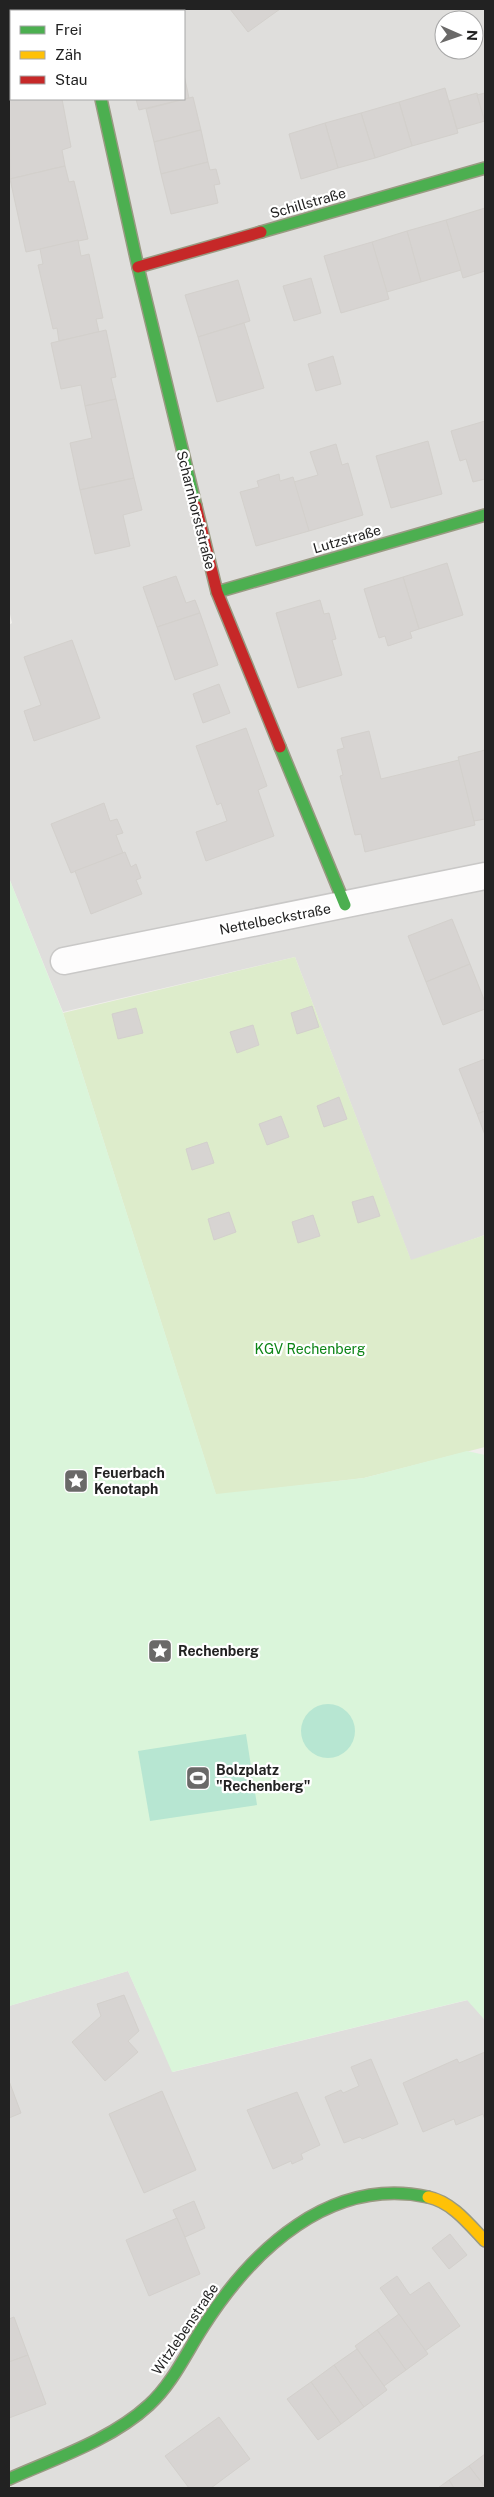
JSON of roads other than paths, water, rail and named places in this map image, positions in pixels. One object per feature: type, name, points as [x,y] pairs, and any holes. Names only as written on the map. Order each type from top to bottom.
[{"type":"street","name":"Scharnhorststraße","points":[[101,100],[138,267],[216,592],[345,905]]},
{"type":"street","name":"Schillstraße","points":[[138,267],[485,168]]},
{"type":"street","name":"Lutzstraße","points":[[216,592],[485,515]]},
{"type":"street","name":"Nettelbeckstraße","points":[[64,961],[345,905],[483,884]]},
{"type":"street","name":"Witzlebenstraße","points":[[9,2478],[115,2430],[149,2404],[174,2375],[210,2315],[236,2281],[269,2246],[288,2230],[318,2214],[346,2201],[378,2194],[403,2194],[435,2198],[457,2213],[485,2241]]},
{"type":"place","name":"Feuerbach Kenotaph","points":[[76,1481]]},
{"type":"place","name":"Rechenberg","points":[[160,1651]]},
{"type":"place","name":"Bolzplatz \"Rechenberg\"","points":[[198,1778]]},
{"type":"park label","name":"KGV Rechenberg","points":[[310,1349]]}]
